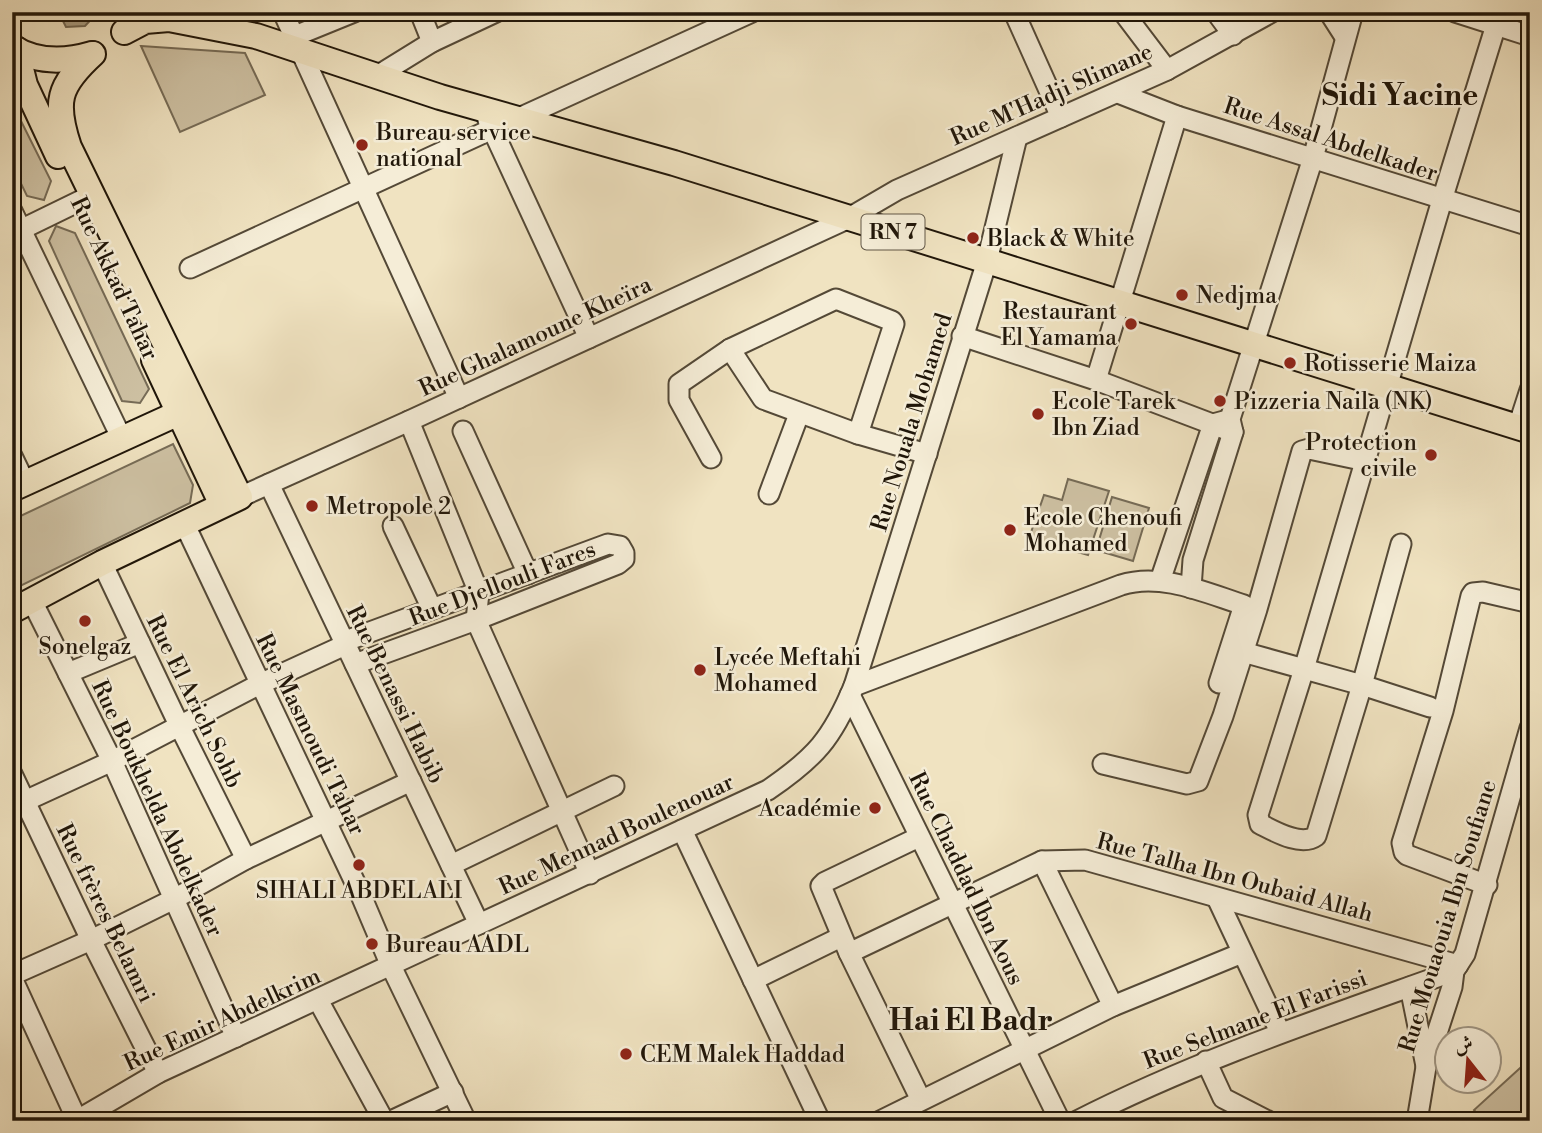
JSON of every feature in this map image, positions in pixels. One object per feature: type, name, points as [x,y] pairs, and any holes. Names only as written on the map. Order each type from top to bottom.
[{"type":"main road","name":"RN 7","points":[[202,12],[256,36]]},
{"type":"main road","name":"RN 7","points":[[130,22],[169,19],[298,43],[488,120],[517,119],[674,163],[1524,429]]},
{"type":"main road","points":[[14,48],[34,57],[74,59],[93,54],[110,45],[130,22]]},
{"type":"main road","name":"Rue Akkad Tahar","points":[[14,48],[25,85],[85,198],[231,501]]},
{"type":"main road","name":"Rue Akkad Tahar","points":[[85,198],[60,112],[61,99],[71,74],[93,54]]},
{"type":"main road","points":[[19,486],[187,410]]},
{"type":"main road","points":[[22,606],[231,501]]},
{"type":"street","points":[[284,12],[459,398]]},
{"type":"street","points":[[298,43],[354,12]]},
{"type":"street","points":[[419,12],[432,42]]},
{"type":"street","points":[[377,76],[432,42],[496,12]]},
{"type":"street","points":[[517,119],[752,12]]},
{"type":"street","points":[[1014,12],[1061,117]]},
{"type":"street","points":[[1124,12],[1167,70]]},
{"type":"street","points":[[1216,12],[1233,35]]},
{"type":"street","name":"Rue M'Hadji Slimane","points":[[849,218],[897,191],[1167,70],[1272,12]]},
{"type":"street","points":[[1329,12],[1345,37]]},
{"type":"street","points":[[1162,575],[1225,425],[1253,344],[1313,158],[1353,12]]},
{"type":"street","points":[[1455,12],[1498,19],[1530,36]]},
{"type":"street","points":[[1401,544],[1316,836],[1307,840],[1283,835],[1260,824],[1258,815],[1498,19]]},
{"type":"street","name":"Rue Assal Abdelkader","points":[[1118,93],[1177,116],[1530,226]]},
{"type":"street","points":[[1096,380],[1177,116]]},
{"type":"street","points":[[190,268],[364,189],[488,120],[589,338]]},
{"type":"street","name":"Rue Nouala Mohamed","points":[[841,718],[852,691],[987,261],[1017,137]]},
{"type":"street","points":[[17,232],[85,198]]},
{"type":"street","points":[[12,211],[17,232],[122,439]]},
{"type":"street","name":"Rue Ghalamoune Kheïra","points":[[231,501],[849,218]]},
{"type":"street","points":[[711,458],[679,400],[678,390],[683,379],[730,349],[836,299],[892,321],[894,328],[859,434]]},
{"type":"street","points":[[962,336],[1225,425]]},
{"type":"street","points":[[730,349],[759,395],[799,414],[927,454]]},
{"type":"street","points":[[1524,429],[1530,390]]},
{"type":"street","points":[[769,494],[799,414]]},
{"type":"street","points":[[409,421],[479,593],[476,621],[590,874]]},
{"type":"street","points":[[1191,588],[1192,560],[1225,425]]},
{"type":"street","points":[[18,804],[112,761],[344,643],[528,574],[463,432]]},
{"type":"street","points":[[1103,764],[1187,784],[1198,781],[1223,716],[1302,451],[1309,449],[1366,461]]},
{"type":"street","points":[[12,456],[19,486]]},
{"type":"street","name":"Rue Benassi Habib","points":[[269,484],[479,924]]},
{"type":"street","name":"Rue Masmoudi Tahar","points":[[184,523],[466,1121]]},
{"type":"street","points":[[393,526],[432,609]]},
{"type":"street","name":"Rue Djellouli Fares","points":[[355,664],[476,621],[618,564],[625,558],[620,546],[608,544],[528,574]]},
{"type":"street","points":[[852,691],[1121,585],[1162,575],[1192,560]]},
{"type":"street","name":"Rue El Arich Sohb","points":[[102,564],[246,859]]},
{"type":"street","points":[[1162,575],[1191,588],[1244,605],[1219,682]]},
{"type":"street","points":[[1487,884],[1407,855],[1402,843],[1443,711],[1471,597],[1477,592],[1483,592],[1530,603]]},
{"type":"street","name":"Rue Boukhelda Abdelkader","points":[[22,606],[68,673],[112,761],[236,1037]]},
{"type":"street","points":[[68,673],[140,643]]},
{"type":"street","points":[[1243,652],[1430,707]]},
{"type":"street","name":"Rue Chaddad Ibn Aous","points":[[852,691],[952,905],[1060,1121]]},
{"type":"street","name":"Rue Mennad Boulenouar","points":[[391,966],[768,790],[794,772],[825,743],[841,718]]},
{"type":"street","name":"Rue Mouaouia Ibn Soufiane","points":[[1417,1121],[1426,1067],[1456,968],[1465,954],[1487,884],[1530,727]]},
{"type":"street","name":"Rue frères Belamri","points":[[12,774],[18,804],[158,1073]]},
{"type":"street","points":[[85,1118],[12,977],[174,899],[246,859],[411,781]]},
{"type":"street","points":[[451,865],[614,786]]},
{"type":"street","points":[[682,830],[820,1121]]},
{"type":"street","points":[[919,836],[825,882],[821,890],[921,1100]]},
{"type":"street","name":"Rue Talha Ibn Oubaid Allah","points":[[753,980],[952,905],[1042,861],[1085,860],[1456,968]]},
{"type":"street","points":[[1042,861],[1113,1006]]},
{"type":"street","points":[[1217,898],[1280,1032]]},
{"type":"street","points":[[880,1121],[1113,1006],[1242,953]]},
{"type":"street","name":"Rue Emir Abdelkrim","points":[[85,1118],[158,1073],[391,966]]},
{"type":"street","name":"Rue Selmane El Farissi","points":[[1077,1121],[1161,1079],[1456,968]]},
{"type":"street","points":[[1410,986],[1426,1067]]},
{"type":"street","points":[[318,1000],[384,1121]]},
{"type":"street","points":[[1206,1062],[1223,1098],[1268,1121]]},
{"type":"street","points":[[391,1121],[453,1092]]},
{"type":"shaded area","points":[[66,12],[98,12],[85,26],[66,27],[62,19]]},
{"type":"shaded area","points":[[141,46],[245,53],[265,95],[180,132]]},
{"type":"shaded area","points":[[12,103],[51,181],[44,200],[27,196],[12,165]]},
{"type":"shaded area","points":[[56,226],[75,233],[149,389],[140,403],[122,401],[49,241]]},
{"type":"shaded area","points":[[173,444],[193,485],[190,503],[12,590],[12,520]]},
{"type":"shaded area","points":[[1068,479],[1109,491],[1088,555],[1029,538],[1044,495],[1062,500]]},
{"type":"shaded area","points":[[1112,497],[1149,508],[1133,561],[1096,550]]},
{"type":"shaded area","points":[[1530,1059],[1530,1121],[1483,1121],[1474,1110],[1492,1094],[1504,1094],[1504,1083]]},
{"type":"place","name":"Bureau service national","points":[[362,145]]},
{"type":"place","name":"Black & White","points":[[973,238]]},
{"type":"place","name":"Nedjma","points":[[1182,295]]},
{"type":"place","name":"Restaurant El Yamama","points":[[1131,324]]},
{"type":"place","name":"Rotisserie Maiza","points":[[1290,363]]},
{"type":"place","name":"Pizzeria Naila (NK)","points":[[1220,401]]},
{"type":"place","name":"Ecole Tarek Ibn Ziad","points":[[1038,414]]},
{"type":"place","name":"Protection civile","points":[[1431,455]]},
{"type":"place","name":"Metropole 2","points":[[312,506]]},
{"type":"place","name":"Ecole Chenoufi Mohamed","points":[[1010,530]]},
{"type":"place","name":"Sonelgaz","points":[[85,621]]},
{"type":"place","name":"Lycée Meftahi Mohamed","points":[[700,670]]},
{"type":"place","name":"Académie","points":[[875,808]]},
{"type":"place","name":"SIHALI ABDELALI","points":[[359,865]]},
{"type":"place","name":"Bureau AADL","points":[[372,944]]},
{"type":"place","name":"CEM Malek Haddad","points":[[626,1054]]},
{"type":"district","name":"Sidi Yacine","points":[[1400,95]]},
{"type":"district","name":"Hai El Badr","points":[[971,1020]]}]
